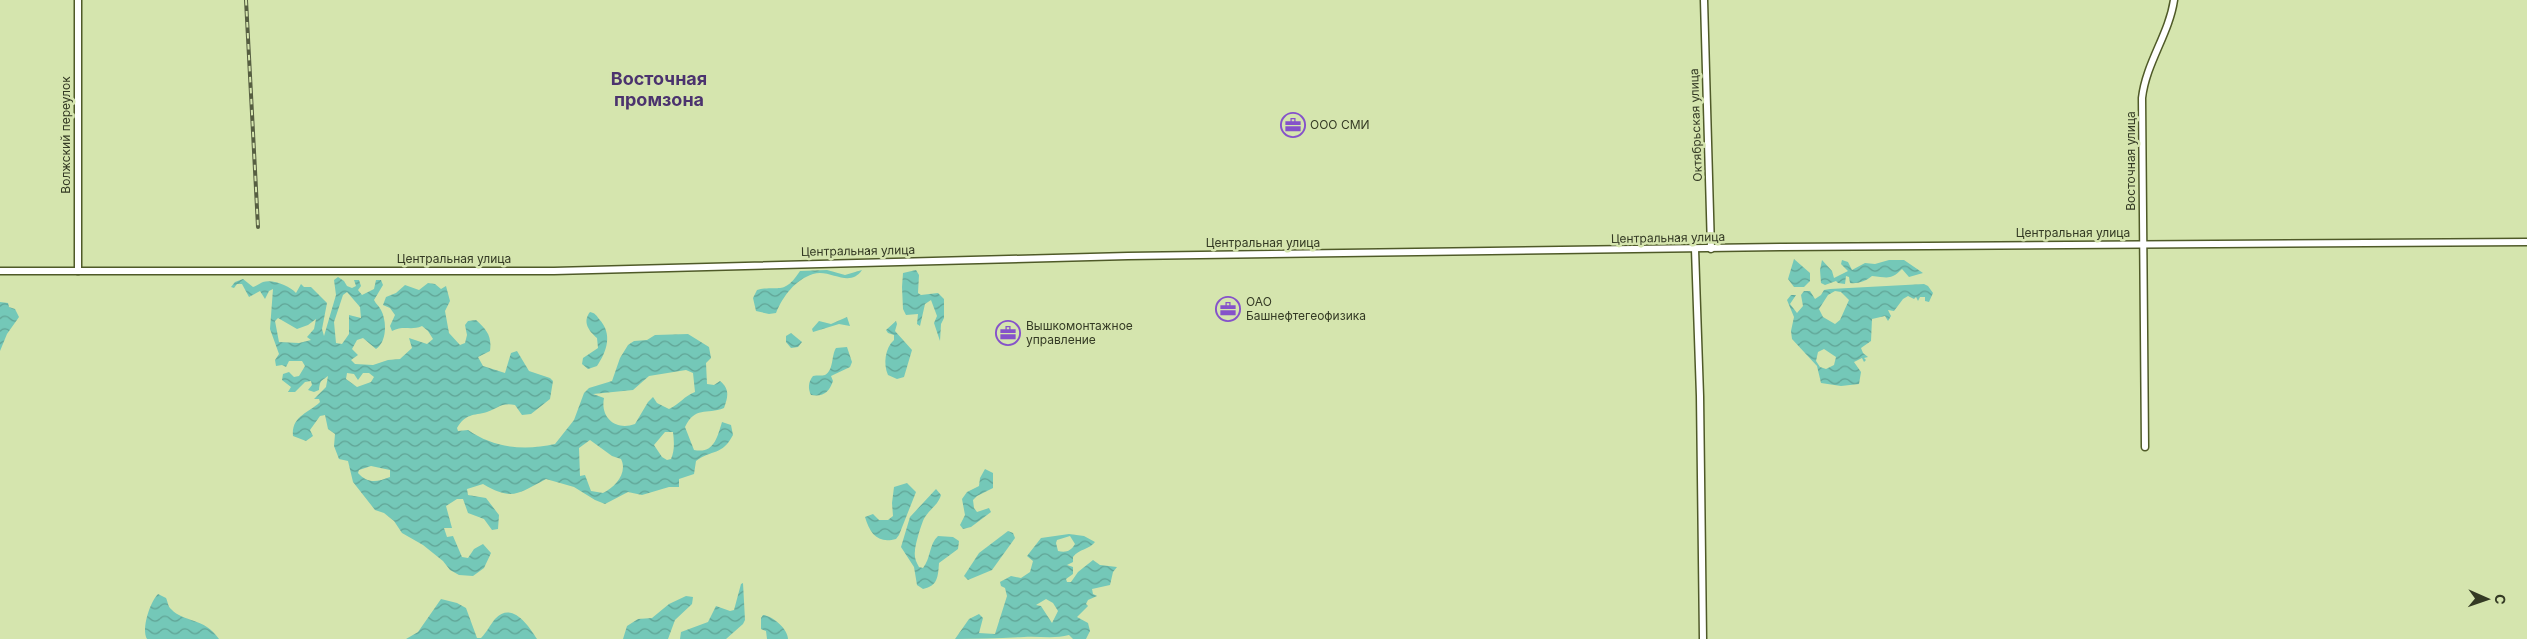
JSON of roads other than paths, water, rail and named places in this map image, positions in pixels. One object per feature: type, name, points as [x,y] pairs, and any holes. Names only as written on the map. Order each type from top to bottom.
[{"type":"street","name":"Волжский переулок","points":[[78,0],[78,271]]},
{"type":"street","name":"Октябрьская улица","points":[[1704,0],[1711,248]]},
{"type":"street","name":"Восточная улица","points":[[2145,447],[2142,93],[2150,66],[2171,17],[2174,0]]},
{"type":"street","name":"Центральная улица","points":[[0,271],[554,271],[1120,256],[1711,248],[2527,242]]},
{"type":"street","points":[[1695,249],[1700,396],[1703,639]]},
{"type":"water","points":[[1794,259],[1810,273],[1810,281],[1804,287],[1794,287],[1788,279]]},
{"type":"water","points":[[1822,260],[1832,271],[1834,278],[1848,271],[1841,264],[1842,260],[1848,262],[1852,270],[1865,263],[1875,264],[1889,260],[1904,260],[1923,273],[1909,277],[1902,269],[1891,277],[1872,276],[1862,282],[1850,283],[1849,277],[1846,276],[1845,284],[1836,281],[1825,285],[1821,283],[1820,270]]},
{"type":"water","points":[[827,270],[845,275],[862,270],[851,278],[819,273],[813,274],[801,280],[790,289],[776,313],[769,314],[756,311],[753,298],[757,290],[784,287],[800,271]]},
{"type":"water","points":[[916,270],[919,275],[918,293],[921,295],[938,293],[944,299],[944,318],[941,324],[940,341],[934,323],[937,316],[931,300],[925,304],[920,326],[917,324],[918,314],[906,315],[903,309],[903,273]]},
{"type":"water","points":[[338,277],[347,286],[352,288],[356,286],[354,280],[359,280],[361,286],[358,290],[362,295],[374,289],[376,280],[381,280],[383,285],[374,300],[381,310],[384,320],[385,331],[382,342],[376,349],[363,338],[357,340],[352,349],[358,355],[351,360],[355,364],[373,365],[388,360],[400,359],[412,348],[409,338],[427,344],[433,339],[422,326],[400,328],[392,331],[390,326],[395,315],[390,308],[383,305],[386,297],[396,293],[405,285],[419,290],[428,283],[435,284],[441,289],[446,286],[450,301],[445,311],[449,333],[460,345],[465,343],[467,335],[465,325],[468,321],[476,320],[486,330],[489,337],[490,351],[478,357],[483,366],[505,373],[511,353],[517,351],[529,371],[550,378],[553,381],[550,399],[531,414],[522,415],[515,405],[503,405],[487,412],[467,417],[460,423],[457,428],[458,431],[468,430],[488,441],[510,446],[532,447],[555,444],[574,420],[584,393],[589,388],[612,381],[620,358],[628,345],[634,341],[647,340],[655,335],[688,334],[709,347],[711,358],[706,363],[707,384],[714,385],[720,381],[727,390],[724,408],[697,414],[689,420],[685,427],[694,450],[706,450],[714,443],[722,422],[731,425],[733,435],[729,442],[721,449],[696,461],[694,474],[679,479],[679,487],[669,487],[642,495],[628,492],[605,504],[574,487],[546,479],[521,492],[508,494],[483,484],[467,489],[468,495],[486,498],[499,515],[498,529],[492,530],[484,519],[468,513],[463,499],[457,499],[446,506],[452,528],[444,528],[447,537],[453,536],[462,557],[468,558],[474,549],[483,544],[491,553],[484,568],[473,576],[459,575],[450,570],[443,561],[423,545],[402,533],[394,521],[384,513],[375,510],[353,482],[348,461],[339,459],[334,446],[335,434],[328,429],[325,415],[320,416],[310,430],[313,436],[306,441],[293,436],[293,429],[298,419],[320,402],[319,399],[314,399],[326,387],[328,376],[321,382],[319,390],[314,392],[308,390],[312,385],[311,381],[305,382],[295,392],[288,392],[291,387],[282,380],[283,374],[289,372],[294,377],[299,376],[305,366],[302,361],[289,361],[286,367],[282,365],[276,366],[275,360],[279,354],[270,329],[273,289],[269,291],[265,299],[260,291],[249,297],[242,284],[237,284],[234,288],[231,287],[235,282],[243,279],[253,287],[267,281],[276,282],[296,293],[301,284],[304,287],[311,287],[327,303],[322,329],[324,336],[336,295],[334,280]],"holes":[[[347,292],[360,307],[361,318],[349,315],[349,334],[342,344],[336,343],[334,322],[343,295]],[[278,318],[297,329],[308,325],[316,319],[314,329],[307,337],[311,340],[299,343],[279,342],[275,321]],[[686,370],[693,373],[695,392],[669,409],[657,403],[653,397],[635,424],[628,426],[622,426],[611,421],[604,411],[604,398],[593,394],[633,390],[649,376]],[[347,373],[354,374],[358,380],[363,373],[369,373],[374,377],[371,382],[357,387],[346,379]],[[665,432],[673,432],[674,449],[671,459],[667,460],[662,457],[654,445]],[[590,440],[612,456],[621,459],[623,464],[622,474],[619,479],[603,493],[591,491],[585,475],[580,476],[579,448]],[[371,466],[390,470],[390,477],[373,481],[365,479],[358,473],[359,470]]]},
{"type":"water","points":[[1924,284],[1933,293],[1929,302],[1925,301],[1925,297],[1920,297],[1918,301],[1916,297],[1914,299],[1908,296],[1903,299],[1894,311],[1888,310],[1891,316],[1888,321],[1885,316],[1872,319],[1871,341],[1861,348],[1868,357],[1864,358],[1866,360],[1864,362],[1862,358],[1854,362],[1861,372],[1859,384],[1841,386],[1821,383],[1817,366],[1792,339],[1791,331],[1794,317],[1787,300],[1791,295],[1796,295],[1790,304],[1797,313],[1803,306],[1801,295],[1804,291],[1810,291],[1815,299],[1824,290]],"holes":[[[1835,291],[1841,292],[1849,300],[1840,320],[1835,324],[1823,317],[1819,309],[1828,295]],[[1824,349],[1836,357],[1834,365],[1826,369],[1820,367],[1816,361],[1818,352]]]},
{"type":"water","points":[[0,302],[8,303],[9,307],[15,309],[19,317],[7,334],[0,351]]},
{"type":"water","points":[[590,312],[595,314],[603,325],[606,331],[607,342],[604,354],[597,366],[588,369],[582,364],[583,358],[598,348],[597,338],[589,329],[587,323]]},
{"type":"water","points":[[847,317],[850,326],[839,324],[813,332],[812,329],[819,321],[831,324]]},
{"type":"water","points":[[896,321],[895,331],[912,350],[904,377],[897,379],[888,375],[885,361],[889,347],[894,340],[894,335],[886,330]]},
{"type":"water","points":[[791,333],[802,342],[798,347],[791,348],[786,342],[786,336]]},
{"type":"water","points":[[847,347],[852,362],[850,367],[831,376],[833,381],[825,393],[811,395],[809,386],[813,376],[828,373],[836,348]]},
{"type":"water","points":[[985,469],[993,473],[993,488],[973,500],[974,508],[977,512],[989,508],[991,512],[971,527],[963,529],[960,525],[965,515],[962,499],[967,492],[979,486],[980,478]]},
{"type":"water","points":[[907,483],[916,492],[899,535],[896,539],[880,539],[872,533],[865,517],[873,514],[879,520],[888,520],[893,516],[894,487]]},
{"type":"water","points":[[936,489],[941,495],[922,523],[915,548],[916,561],[919,567],[923,568],[933,543],[938,536],[953,537],[959,541],[958,549],[939,563],[936,580],[932,586],[923,589],[917,585],[914,567],[901,547],[910,517]]},
{"type":"water","points":[[1008,531],[1013,533],[1015,538],[992,570],[968,580],[964,576],[979,553]]},
{"type":"water","points":[[1069,534],[1084,536],[1095,542],[1075,554],[1073,562],[1067,565],[1073,567],[1073,574],[1066,579],[1067,582],[1071,582],[1078,572],[1093,560],[1100,565],[1117,567],[1113,572],[1110,585],[1092,589],[1093,594],[1097,596],[1088,600],[1086,604],[1088,606],[1077,617],[1088,623],[1090,631],[1086,639],[1073,639],[1069,635],[955,639],[969,619],[979,614],[983,618],[979,633],[995,634],[1007,596],[1005,588],[1001,586],[1000,582],[1011,576],[1021,578],[1030,572],[1033,561],[1027,556],[1041,538]],"holes":[[[1070,536],[1075,544],[1068,551],[1058,551],[1057,540]],[[1046,599],[1053,603],[1058,611],[1052,623],[1041,606],[1036,605]]]},
{"type":"water","points":[[743,583],[745,620],[743,624],[726,639],[680,639],[681,632],[708,622],[716,606],[730,611],[734,610],[741,584]]},
{"type":"water","points":[[158,594],[166,598],[169,607],[176,613],[207,627],[219,639],[147,639],[145,629],[147,616]]},
{"type":"water","points":[[686,596],[693,597],[692,604],[675,620],[668,639],[623,639],[627,626],[638,619],[652,618],[669,604]]},
{"type":"water","points":[[441,599],[457,603],[466,608],[477,638],[481,638],[501,614],[507,613],[519,617],[537,639],[406,639],[418,632]]},
{"type":"water","points":[[763,615],[779,624],[786,631],[788,639],[767,639],[766,631],[761,629],[761,618]]},
{"type":"railway","points":[[246,0],[258,227]]},
{"type":"place","name":"ООО СМИ","points":[[1293,125]]},
{"type":"place","name":"ОАО Башнефтегеофизика","points":[[1228,309]]},
{"type":"place","name":"Вышкомонтажное управление","points":[[1008,333]]},
{"type":"district","name":"Восточная промзона","points":[[659,89]]}]
